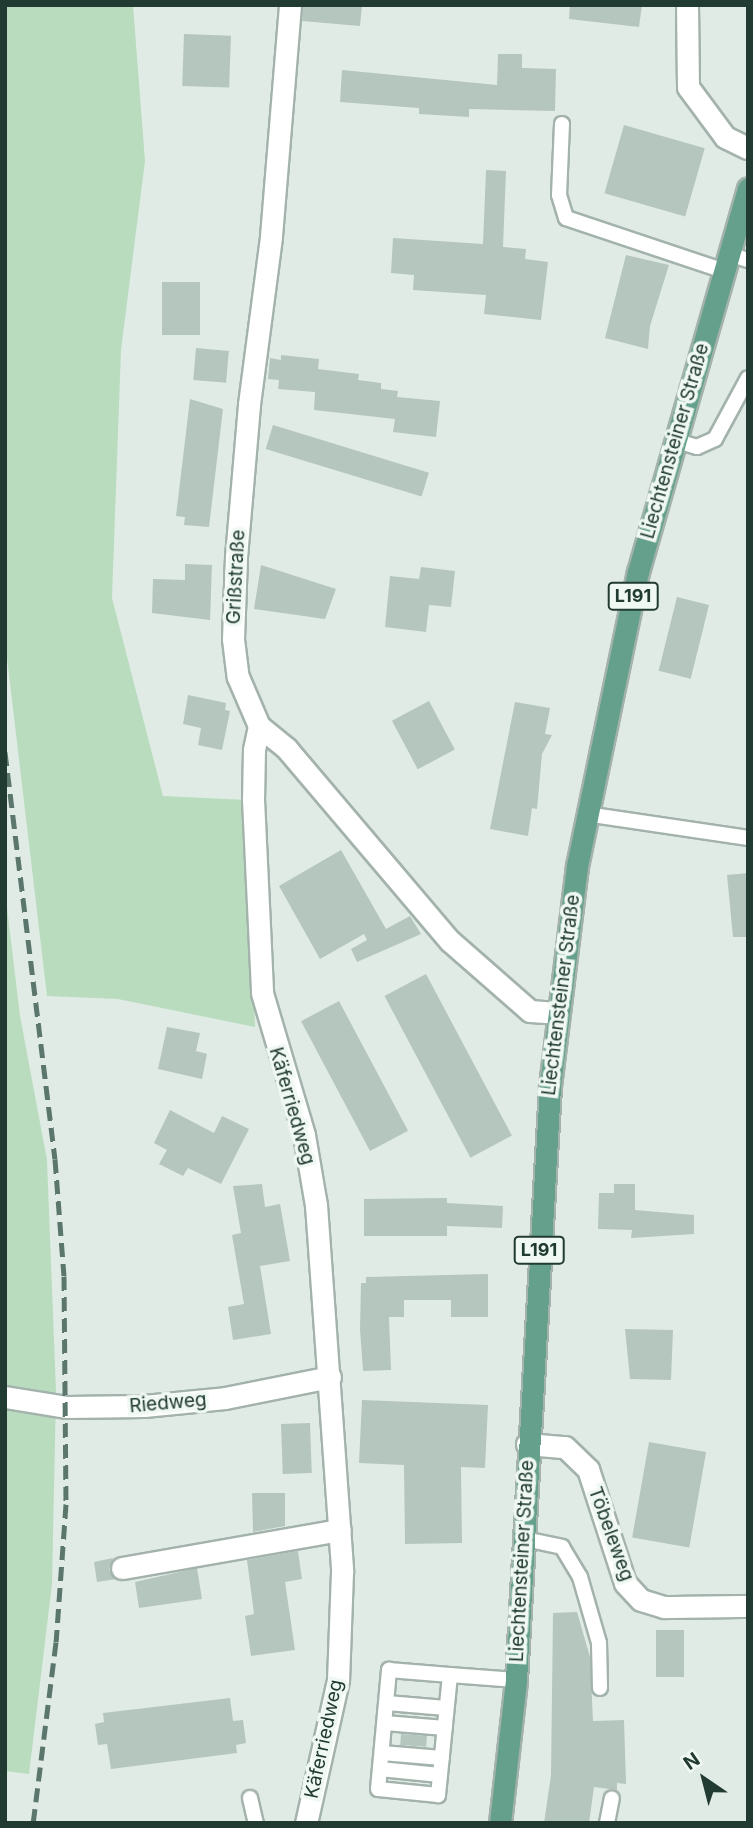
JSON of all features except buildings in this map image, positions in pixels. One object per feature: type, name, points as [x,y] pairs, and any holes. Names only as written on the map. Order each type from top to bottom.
[{"type":"main road","name":"Liechtensteiner Straße","points":[[500,1823],[516,1679],[525,1539],[527,1444],[557,1013],[586,814],[638,572],[674,440],[734,262],[748,188]]},
{"type":"street","name":"Grißstraße","points":[[259,726],[236,664],[236,557],[249,405],[271,237],[290,5]]},
{"type":"street","points":[[687,5],[688,87],[725,137],[748,148]]},
{"type":"street","points":[[259,726],[287,749],[456,948],[530,1011],[557,1013]]},
{"type":"street","name":"Käferriedweg","points":[[259,726],[254,749],[253,799],[262,993],[311,1175],[330,1377],[340,1530],[338,1680],[306,1823]]},
{"type":"street","name":"Riedweg","points":[[5,1396],[67,1407],[144,1406],[225,1398],[330,1377]]},
{"type":"street","name":"Töbeleweg","points":[[527,1444],[565,1447],[588,1469],[625,1583],[641,1600],[664,1607],[748,1606]]},
{"type":"street","points":[[122,1568],[340,1530]]},
{"type":"lane","points":[[562,124],[559,195],[566,218],[734,262]]},
{"type":"lane","points":[[674,440],[697,447],[715,439],[748,378]]},
{"type":"lane","points":[[586,814],[748,838]]},
{"type":"lane","points":[[525,1539],[562,1547],[580,1577],[599,1643],[600,1688]]},
{"type":"lane","points":[[450,1675],[438,1795],[378,1789],[390,1670],[516,1679]]},
{"type":"lane","points":[[387,1703],[446,1708]]},
{"type":"lane","points":[[385,1723],[444,1728]]},
{"type":"lane","points":[[382,1753],[442,1758]]},
{"type":"lane","points":[[250,1798],[256,1823]]},
{"type":"lane","points":[[607,1823],[612,1798]]},
{"type":"green space","points":[[5,5],[133,5],[145,161],[121,350],[112,598],[163,796],[248,800],[255,1027],[118,999],[47,996],[5,641]]},
{"type":"green space","points":[[5,891],[20,1016],[47,1160],[56,1392],[52,1584],[29,1774],[5,1771]]},
{"type":"railway","points":[[5,752],[55,1159],[64,1276],[66,1504],[56,1642],[33,1823]]}]
